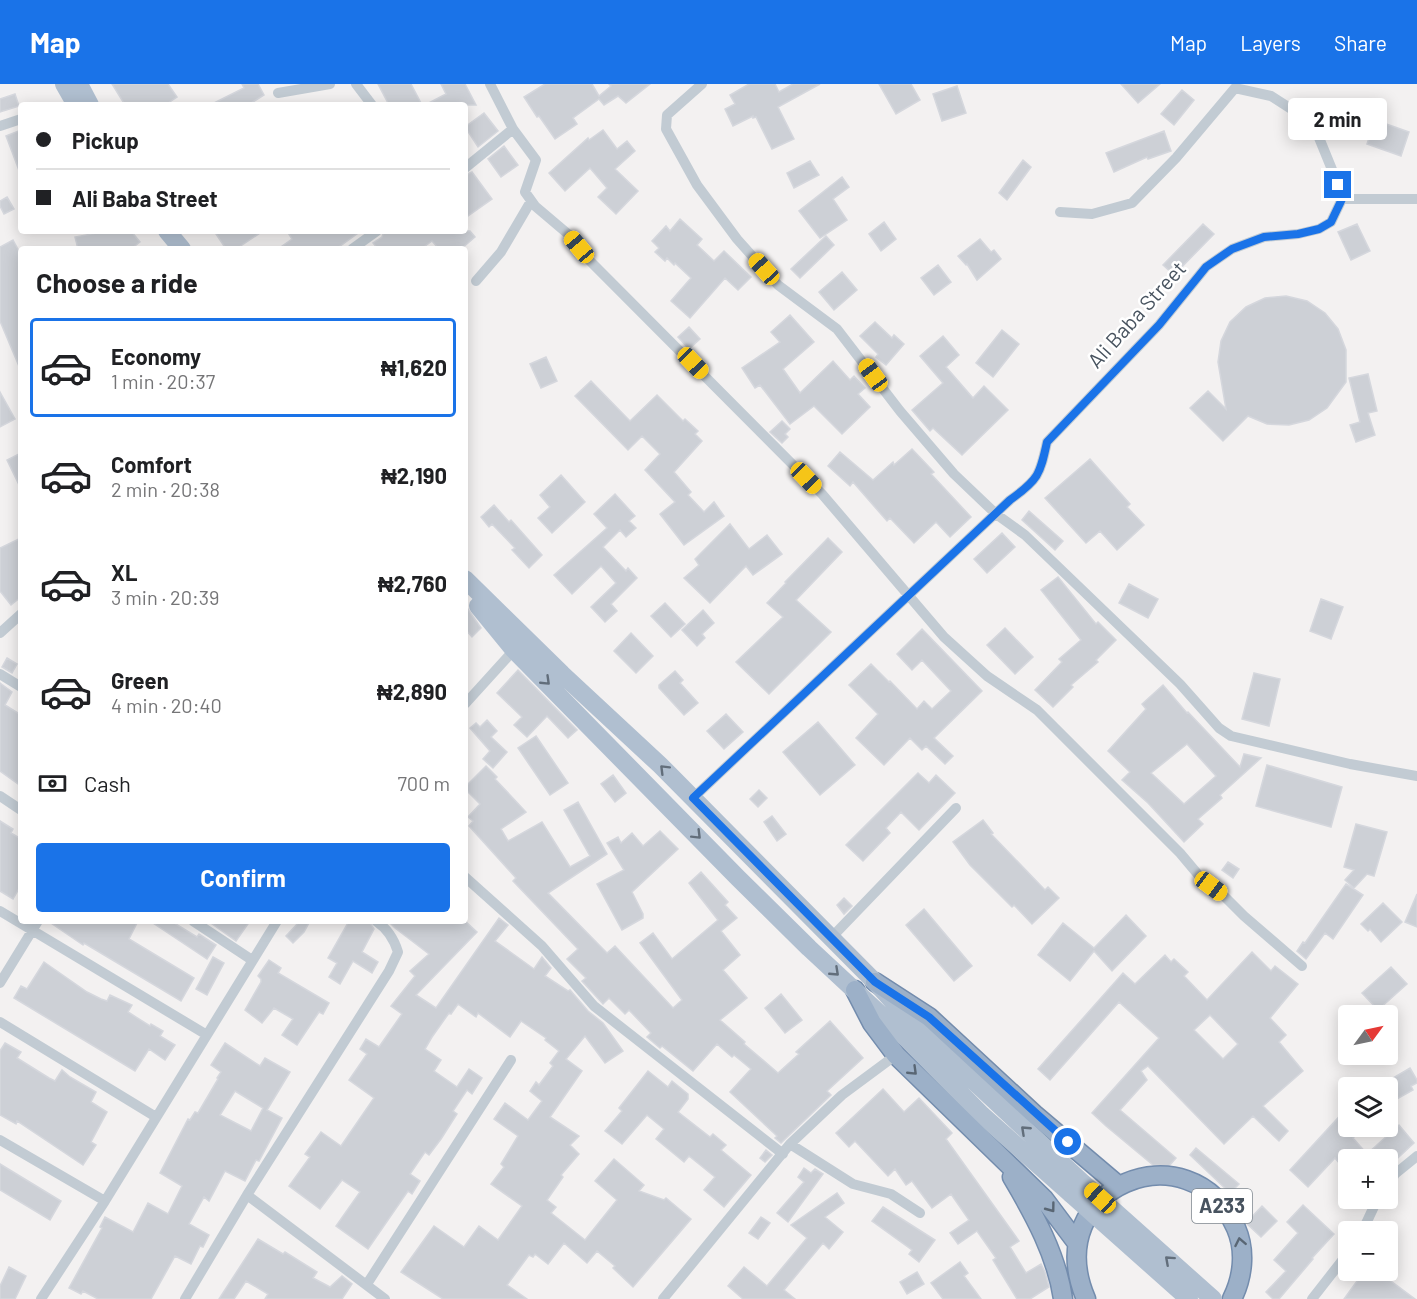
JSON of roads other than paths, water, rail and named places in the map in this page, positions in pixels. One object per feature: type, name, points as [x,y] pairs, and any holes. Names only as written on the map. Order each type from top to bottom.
[{"type":"highway","points":[[875,982],[929,1017],[1034,1114],[1119,1186]]},
{"type":"highway","points":[[855,990],[872,1023],[896,1055],[1044,1199],[1077,1242]]},
{"type":"highway","points":[[998,1155],[1027,1202],[1050,1250],[1062,1294],[1083,1292]]},
{"type":"highway","name":"A233","points":[[1083,1292],[1077,1272],[1077,1242],[1088,1215],[1107,1194],[1119,1186],[1146,1176],[1168,1176],[1189,1181],[1214,1197],[1224,1207],[1238,1233],[1242,1262],[1238,1296]]},
{"type":"main road","points":[[64,84],[74,102]]},
{"type":"main road","points":[[79,84],[88,102]]},
{"type":"main road","points":[[161,234],[171,246]]},
{"type":"main road","points":[[170,234],[180,246]]},
{"type":"main road","points":[[468,583],[517,641],[693,798],[875,982],[920,1031],[1189,1299]]},
{"type":"main road","points":[[468,593],[517,641],[738,878],[908,1040],[982,1115],[1213,1299]]},
{"type":"street","points":[[278,93],[330,84]]},
{"type":"street","points":[[356,84],[370,102]]},
{"type":"street","points":[[490,84],[513,129],[536,160],[525,192],[535,207],[568,234],[589,260],[822,494],[944,637],[987,676],[1038,710],[1180,853],[1201,878],[1302,966]]},
{"type":"street","points":[[702,84],[668,115],[666,129],[697,186],[737,239],[778,285],[837,329],[925,442],[954,474],[996,514],[1025,534],[1180,684],[1219,728],[1231,736],[1350,764],[1417,776]]},
{"type":"street","points":[[1060,212],[1092,214],[1132,203],[1176,158],[1235,88],[1271,96],[1312,123],[1342,199],[1417,199]]},
{"type":"street","points":[[0,126],[18,120]]},
{"type":"street","points":[[468,166],[513,129]]},
{"type":"street","name":"Ali Baba Street","points":[[693,798],[1010,500],[1031,485],[1042,466],[1047,442],[1159,325],[1206,267],[1232,249],[1264,237],[1298,234],[1319,229],[1331,222],[1342,199]]},
{"type":"street","points":[[476,281],[501,252],[531,201]]},
{"type":"street","points":[[356,246],[373,234]]},
{"type":"street","points":[[0,633],[18,617]]},
{"type":"street","points":[[468,700],[517,641]]},
{"type":"street","points":[[0,674],[18,685]]},
{"type":"street","points":[[0,796],[18,808]]},
{"type":"street","points":[[831,938],[956,808]]},
{"type":"street","points":[[468,880],[542,946],[594,1006],[783,1154]]},
{"type":"street","points":[[0,911],[18,922]]},
{"type":"street","points":[[21,924],[207,1035]]},
{"type":"street","points":[[0,983],[36,924]]},
{"type":"street","points":[[198,924],[252,960]]},
{"type":"street","points":[[41,1299],[105,1201],[276,924]]},
{"type":"street","points":[[184,1299],[389,971],[398,952],[394,940],[380,924]]},
{"type":"street","points":[[0,1022],[156,1117]]},
{"type":"street","points":[[663,1299],[790,1144],[842,1095],[896,1055]]},
{"type":"street","points":[[367,1284],[511,1060]]},
{"type":"street","points":[[0,1140],[105,1201]]},
{"type":"street","points":[[790,1144],[853,1184],[891,1194],[921,1213]]},
{"type":"street","points":[[1398,1172],[1417,1156]]},
{"type":"street","points":[[247,1195],[385,1299]]},
{"type":"street","points":[[1312,1299],[1338,1266]]}]
